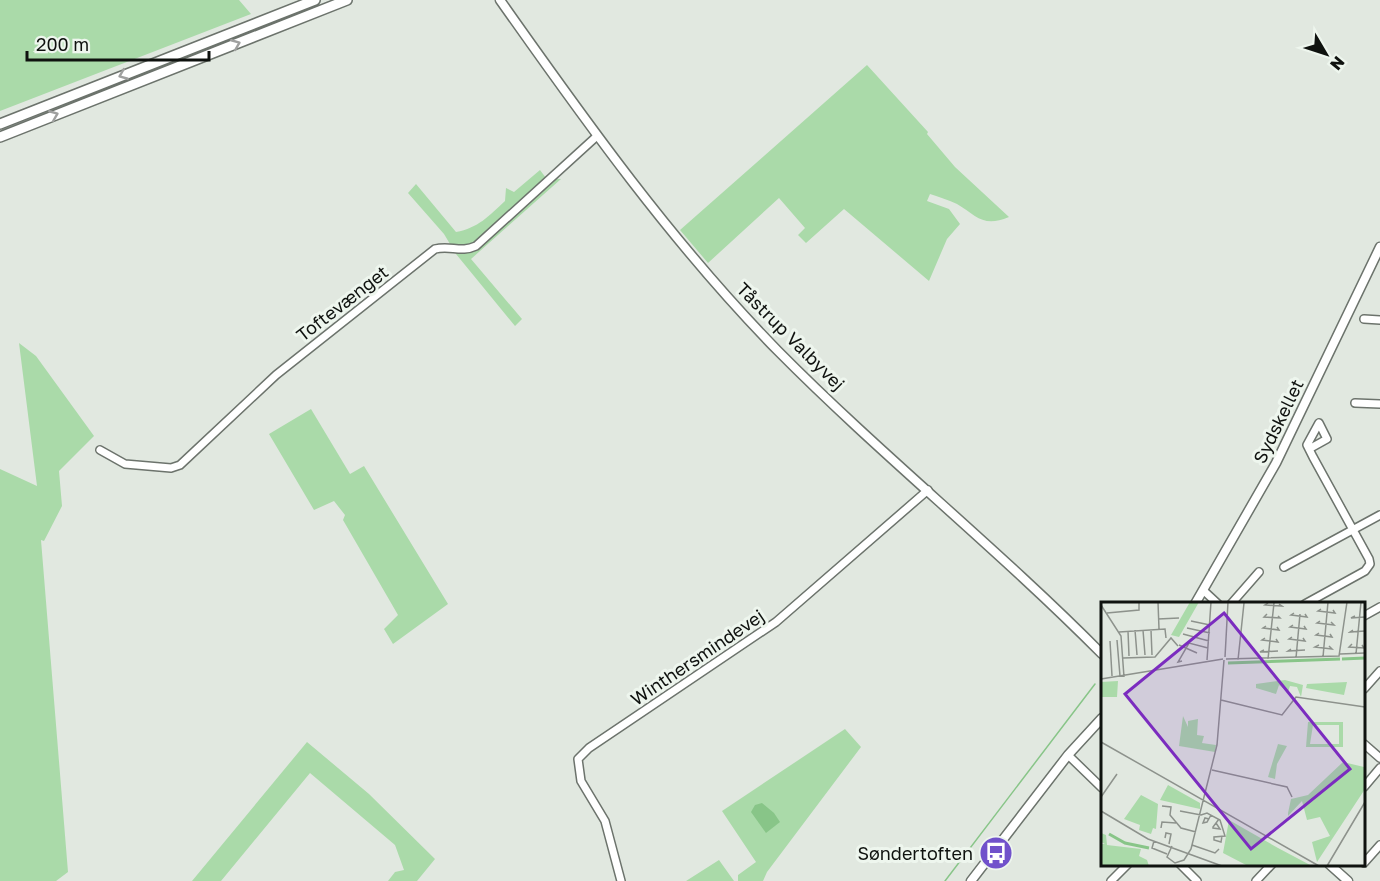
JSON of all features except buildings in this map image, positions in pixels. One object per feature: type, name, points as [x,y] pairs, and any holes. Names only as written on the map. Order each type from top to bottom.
[{"type":"main road","points":[[0,124],[315,0]]},
{"type":"main road","points":[[0,137],[347,0]]},
{"type":"street","name":"Tåstrup Valbyvej","points":[[500,0],[597,136],[705,270],[778,351],[1049,600],[1101,653]]},
{"type":"street","name":"Toftevænget","points":[[100,450],[124,464],[171,468],[180,465],[276,375],[323,335],[435,249],[444,246],[461,250],[476,246],[597,136]]},
{"type":"street","name":"Sydskellet","points":[[1196,602],[1276,463],[1380,247]]},
{"type":"street","points":[[1364,319],[1380,320]]},
{"type":"street","points":[[1354,403],[1380,404]]},
{"type":"street","points":[[1307,602],[1368,568],[1369,559],[1309,449]]},
{"type":"street","name":"Winthersmindevej","points":[[621,881],[604,821],[581,781],[578,759],[589,748],[776,622],[928,489]]},
{"type":"street","points":[[1284,567],[1380,515]]},
{"type":"street","points":[[1233,602],[1259,572]]},
{"type":"street","points":[[1204,591],[1217,602]]},
{"type":"street","points":[[1365,615],[1380,607]]},
{"type":"street","points":[[1365,688],[1380,671]]},
{"type":"street","points":[[971,881],[1068,754],[1101,719]]},
{"type":"street","points":[[1365,745],[1379,756]]},
{"type":"street","points":[[1068,754],[1101,787]]},
{"type":"street","points":[[1365,786],[1380,768]]},
{"type":"street","points":[[1365,862],[1380,845]]},
{"type":"street","points":[[1111,881],[1126,866]]},
{"type":"street","points":[[1182,866],[1197,881]]},
{"type":"street","points":[[1256,881],[1270,866]]},
{"type":"street","points":[[1331,866],[1348,881]]},
{"type":"shaded area","points":[[0,0],[239,0],[251,14],[0,111]]},
{"type":"shaded area","points":[[867,65],[928,132],[927,134],[955,167],[1009,217],[986,221],[957,204],[930,194],[927,201],[949,209],[960,224],[947,239],[929,281],[844,209],[806,243],[798,235],[805,228],[779,198],[708,263],[680,230]]},
{"type":"shaded area","points":[[540,170],[546,178],[561,179],[471,259],[522,319],[515,326],[456,254],[444,234],[408,193],[416,184],[456,232],[471,228],[483,221],[505,201],[506,188],[514,192]]},
{"type":"shaded area","points":[[19,343],[36,356],[94,436],[59,471],[62,506],[44,541],[41,540],[68,872],[56,881],[0,881],[0,469],[37,486]]},
{"type":"shaded area","points":[[311,409],[350,474],[364,466],[448,604],[393,644],[384,629],[398,615],[343,520],[345,515],[334,501],[314,510],[269,434]]},
{"type":"shaded area","points":[[845,729],[861,747],[767,872],[763,881],[738,881],[738,875],[756,862],[722,811]]},
{"type":"shaded area","points":[[307,742],[369,794],[435,859],[417,881],[388,881],[395,872],[404,870],[395,845],[310,773],[221,881],[192,881]]},
{"type":"shaded area","points":[[762,803],[774,813],[780,822],[766,833],[751,812],[755,805]]},
{"type":"shaded area","points":[[719,860],[734,881],[686,881]]},
{"type":"waterway","points":[[945,881],[1095,684]]},
{"type":"place","name":"Søndertoften","points":[[996,853]]}]
